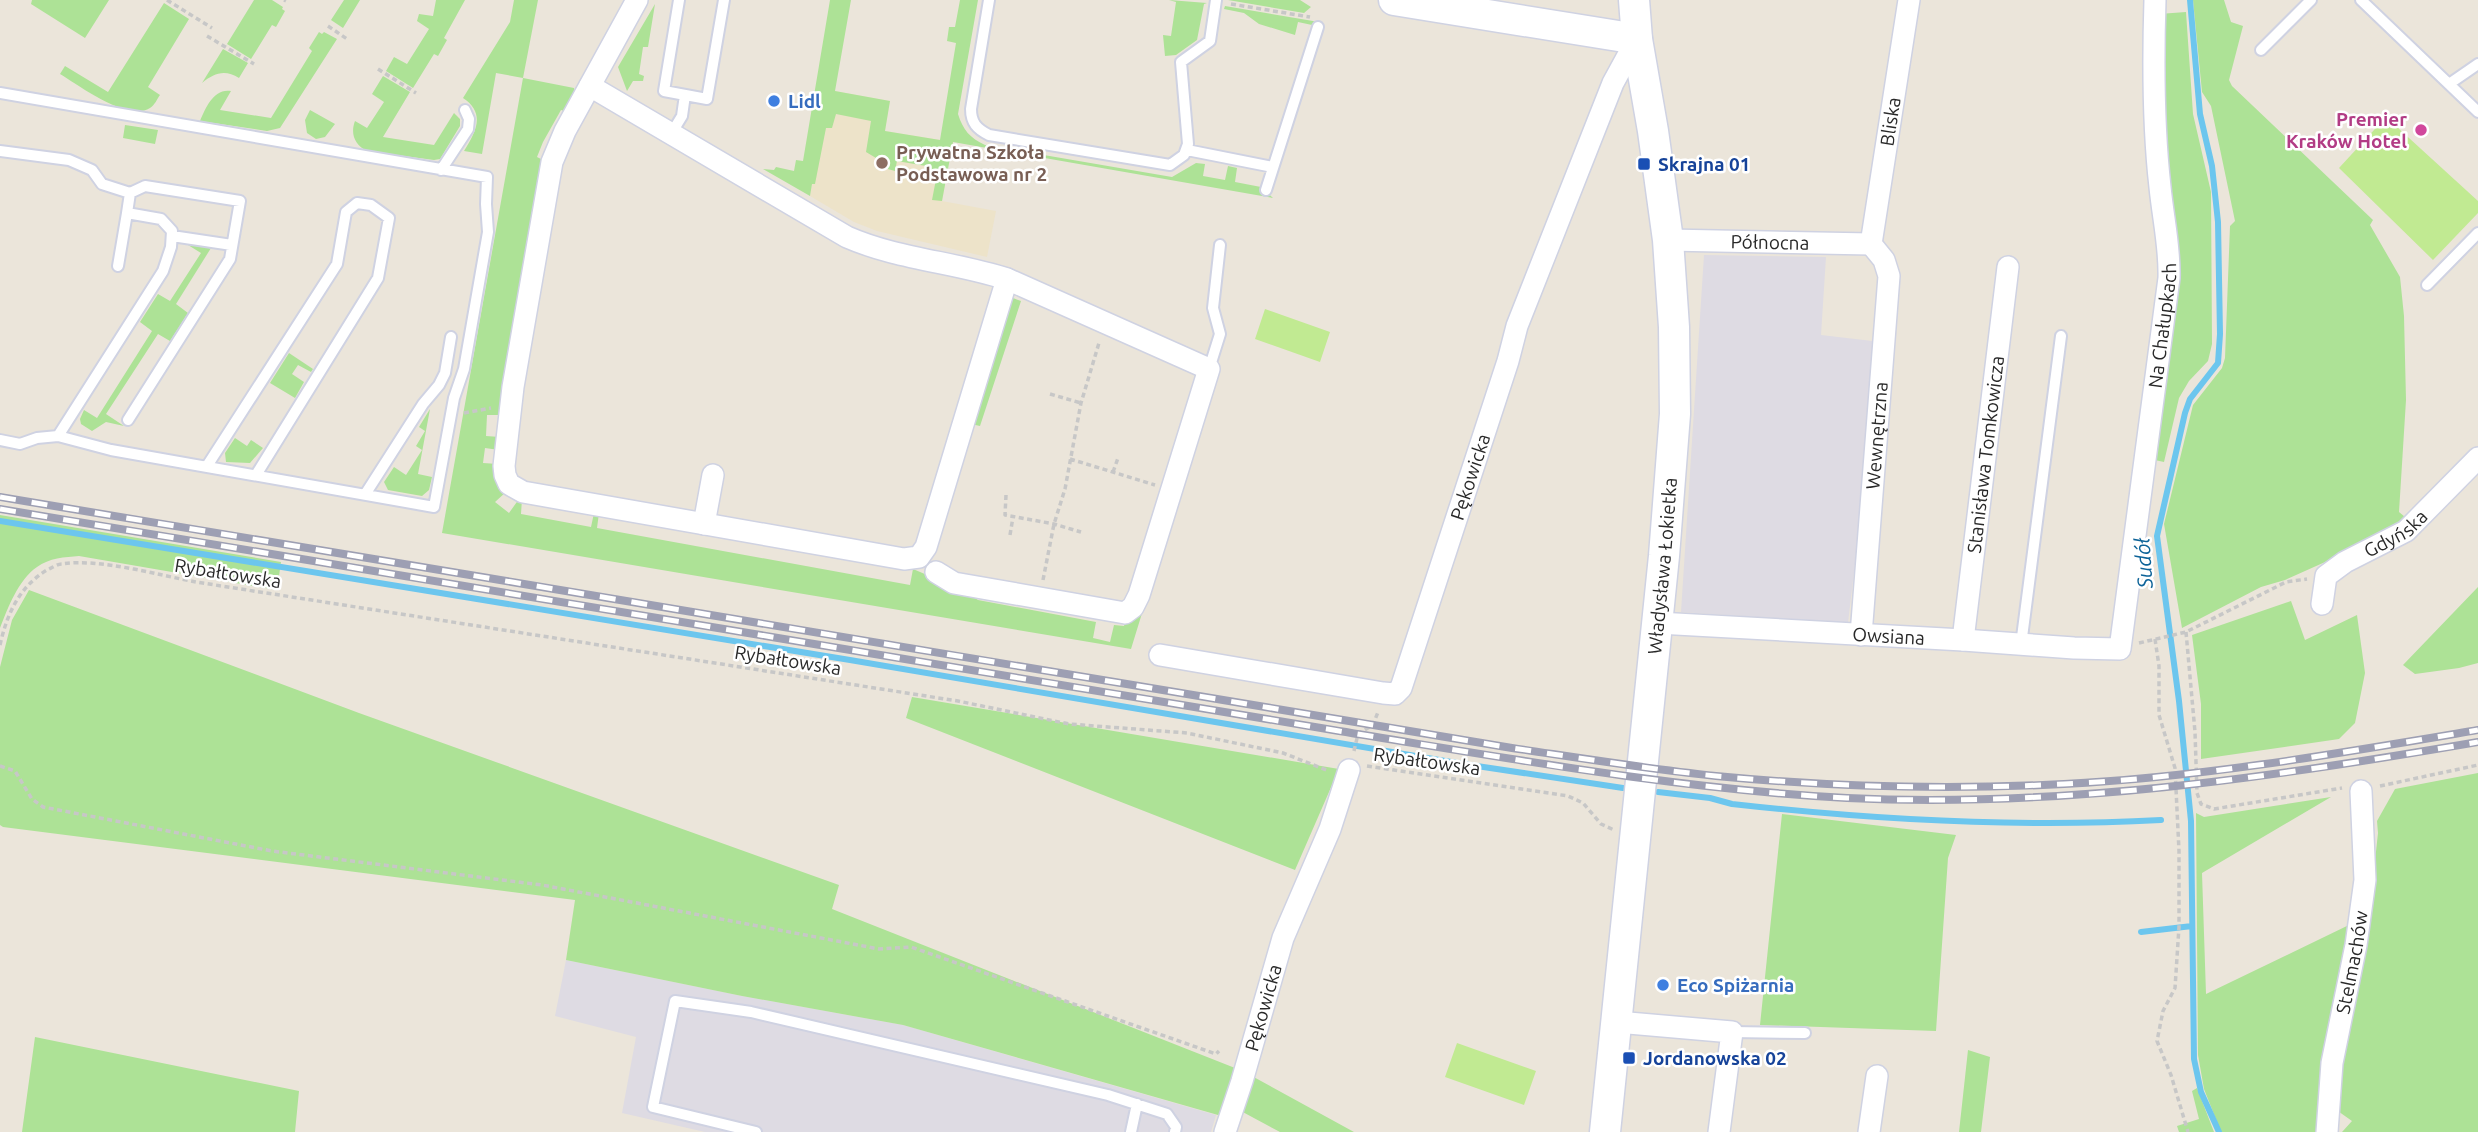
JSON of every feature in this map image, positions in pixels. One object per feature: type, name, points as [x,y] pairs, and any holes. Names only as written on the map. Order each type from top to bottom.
[{"type":"street","points":[[637,0],[557,146],[552,162],[513,387],[504,466],[505,475],[514,489],[904,559],[919,557],[926,547],[1007,279]]},
{"type":"street","points":[[1395,0],[1637,39]]},
{"type":"street","name":"Władysława Łokietka","points":[[1605,1132],[1658,623],[1675,414],[1674,327],[1668,240],[1637,39],[1634,0]]},
{"type":"street","name":"Bliska","points":[[1871,244],[1909,0]]},
{"type":"street","name":"Na Chałupkach","points":[[2120,649],[2169,278],[2170,256],[2160,186],[2153,75],[2155,0]]},
{"type":"street","name":"Pękowicka","points":[[1160,656],[1383,694],[1395,694],[1401,688],[1508,361],[1517,326],[1612,83],[1637,39]]},
{"type":"street","points":[[590,86],[847,237],[871,247],[975,269],[1007,279],[1209,369],[1139,595],[1133,607],[1125,613],[954,583],[936,572]]},
{"type":"street","name":"Północna","points":[[1668,240],[1871,244]]},
{"type":"street","name":"Wewnętrzna","points":[[1861,635],[1889,276],[1884,260],[1871,244]]},
{"type":"street","name":"Stanisława Tomkowicza","points":[[1963,640],[2008,267]]},
{"type":"street","name":"Gdyńska","points":[[2326,576],[2345,562],[2406,531],[2478,458]]},
{"type":"street","points":[[704,524],[713,475]]},
{"type":"street","points":[[2322,604],[2326,576]]},
{"type":"street","name":"Owsiana","points":[[1658,623],[2120,649]]},
{"type":"street","name":"Pękowicka","points":[[1225,1132],[1283,938],[1330,829],[1349,769]]},
{"type":"street","name":"Stelmachów","points":[[2327,1132],[2332,1063],[2356,945],[2365,880],[2361,791]]},
{"type":"street","points":[[1617,1022],[1732,1032],[1719,1132]]},
{"type":"street","points":[[1869,1132],[1877,1076]]},
{"type":"lane","points":[[679,0],[664,91],[707,99],[724,0]]},
{"type":"lane","points":[[989,0],[971,109],[971,118],[975,125],[989,135],[1170,166],[1180,160],[1187,150],[1188,133],[1181,62],[1210,41],[1216,1]]},
{"type":"lane","points":[[2261,50],[2311,0]]},
{"type":"lane","points":[[2361,0],[2478,112]]},
{"type":"lane","points":[[1266,190],[1319,23]]},
{"type":"lane","points":[[2449,84],[2478,64]]},
{"type":"lane","points":[[0,93],[487,177],[488,232],[464,369],[454,398],[434,507],[111,450],[58,436],[37,438],[20,444],[0,440]]},
{"type":"lane","points":[[671,134],[682,116],[685,95]]},
{"type":"lane","points":[[441,170],[468,128],[469,119],[465,110]]},
{"type":"lane","points":[[1187,150],[1273,167]]},
{"type":"lane","points":[[0,151],[69,160],[92,170],[102,184],[130,193],[145,186],[240,201],[230,258],[128,420]]},
{"type":"lane","points":[[118,265],[130,193]]},
{"type":"lane","points":[[207,466],[337,264],[346,212],[357,203],[371,205],[388,218],[378,278],[256,475]]},
{"type":"lane","points":[[58,436],[169,258],[172,236],[167,223],[161,219],[127,213]]},
{"type":"lane","points":[[2427,285],[2478,233]]},
{"type":"lane","points":[[172,236],[232,245]]},
{"type":"lane","points":[[1209,369],[1220,334],[1213,308],[1220,245]]},
{"type":"lane","points":[[2021,645],[2061,336]]},
{"type":"lane","points":[[366,493],[423,404],[439,385],[445,373],[451,337]]},
{"type":"lane","points":[[757,1132],[653,1107],[675,1000],[751,1012],[1095,1092],[1167,1114],[1176,1126],[1175,1132]]},
{"type":"lane","points":[[1732,1032],[1805,1033]]},
{"type":"lane","points":[[1131,1132],[1137,1104]]},
{"type":"path","points":[[167,0],[212,28]]},
{"type":"path","points":[[1216,1],[1319,23]]},
{"type":"path","points":[[328,26],[347,38]]},
{"type":"path","points":[[207,36],[254,64]]},
{"type":"path","points":[[378,69],[416,93]]},
{"type":"path","points":[[1040,598],[1081,403],[1102,334]]},
{"type":"path","points":[[1050,394],[1081,403]]},
{"type":"path","points":[[467,413],[496,407]]},
{"type":"path","points":[[1113,472],[1118,458]]},
{"type":"path","points":[[1070,459],[1171,490]]},
{"type":"path","points":[[1006,495],[1005,515],[1081,532]]},
{"type":"path","points":[[1010,535],[1013,517]]},
{"type":"path","name":"Rybałtowska","points":[[0,645],[5,623],[16,600],[32,579],[60,564],[101,565],[958,701],[1069,724],[1187,733],[1283,753],[1335,773],[1365,766],[1568,796],[1583,803],[1601,824]]},
{"type":"path","points":[[2188,1132],[2171,1075],[2157,1041],[2163,1012],[2175,988],[2179,927],[2179,851],[2175,768],[2160,715],[2157,638],[2186,632],[2286,582],[2326,576]]},
{"type":"path","points":[[2186,632],[2195,732],[2197,793],[2201,804],[2214,809],[2338,788],[2361,791],[2478,765]]},
{"type":"path","points":[[1356,745],[1358,734],[1373,725],[1378,714]]},
{"type":"path","points":[[0,766],[15,771],[32,799],[43,807],[272,851],[541,886],[879,949],[911,947],[1216,1054],[1219,1051]]},
{"type":"shaded area","name":"Prywatna Szkoła Podstawowa nr 2","points":[[829,90],[890,101],[885,131],[953,142],[942,201],[996,211],[987,257],[877,231],[854,222],[810,196]]},
{"type":"shaded area","points":[[1704,255],[1826,257],[1821,335],[1881,342],[1848,623],[1681,612]]},
{"type":"shaded area","points":[[566,960],[903,1025],[1216,1115],[1211,1132],[705,1132],[622,1113],[636,1037],[555,1016]]},
{"type":"green space","points":[[32,0],[109,0],[85,38],[31,4]]},
{"type":"green space","points":[[254,0],[272,0],[285,11],[276,27],[272,25],[251,59],[227,44]]},
{"type":"green space","points":[[344,0],[360,0],[343,28],[331,20]]},
{"type":"green space","points":[[436,0],[465,0],[444,38],[447,40],[438,56],[434,54],[413,88],[386,71],[394,57],[407,64],[429,29],[417,21],[419,14],[433,16]]},
{"type":"green space","points":[[514,0],[538,0],[523,78],[496,73],[482,154],[464,151],[475,130],[477,116],[475,110],[463,98],[510,22]]},
{"type":"green space","points":[[830,0],[851,0],[835,91],[890,101],[885,131],[940,140],[956,43],[947,41],[949,27],[955,27],[960,0],[978,0],[958,114],[962,125],[975,139],[985,145],[1172,177],[1196,163],[1205,164],[1203,176],[1225,180],[1228,166],[1237,168],[1235,182],[1261,187],[1273,198],[953,142],[942,201],[932,200],[937,174],[925,172],[926,166],[897,161],[895,171],[884,168],[886,164],[866,152],[871,121],[836,114],[832,128],[826,128],[815,184],[812,184],[810,196],[763,169],[774,170],[776,167],[794,171],[796,160],[803,161]]},
{"type":"green space","points":[[1169,0],[1207,3],[1204,4],[1197,40],[1176,55],[1165,56],[1163,35],[1171,36],[1176,2]]},
{"type":"green space","points":[[1228,0],[1300,0],[1311,7],[1304,13]]},
{"type":"green space","points":[[2193,0],[2224,0],[2231,22],[2243,26],[2229,80],[2232,86],[2373,220],[2370,225],[2400,277],[2406,400],[2399,512],[2405,517],[2381,537],[2285,580],[2261,587],[2182,628],[2164,524],[2193,405],[2222,368],[2225,358],[2230,226],[2235,221],[2211,106],[2202,92]]},
{"type":"green space","points":[[164,3],[189,19],[148,87],[160,95],[150,108],[140,111],[117,107],[60,74],[65,66],[108,92]]},
{"type":"green space","points":[[655,4],[648,47],[643,47],[639,74],[644,76],[643,81],[633,81],[627,91],[618,67]]},
{"type":"green space","points":[[1225,6],[1314,21],[1312,25],[1298,22],[1295,35],[1259,24],[1244,13],[1224,9]]},
{"type":"green space","points":[[2186,12],[2193,114],[2211,192],[2212,344],[2208,361],[2189,381],[2179,398],[2164,462],[2150,459],[2166,169],[2159,14]]},
{"type":"green space","points":[[319,32],[337,39],[280,128],[267,131],[200,121],[215,95],[225,91],[231,91],[220,110],[271,118],[312,51],[309,48]]},
{"type":"green space","points":[[223,49],[248,63],[239,78],[220,73],[202,83]]},
{"type":"green space","points":[[383,76],[410,92],[383,137],[434,145],[454,113],[460,119],[460,126],[440,159],[367,151],[357,142],[353,135],[355,121],[367,128],[384,102],[372,94]]},
{"type":"green space","points":[[523,78],[574,88],[575,96],[567,112],[561,110],[537,157],[545,161],[502,415],[487,415],[486,436],[500,437],[499,450],[485,448],[483,463],[498,464],[506,492],[495,502],[509,513],[519,499],[522,499],[521,514],[591,527],[594,513],[599,513],[597,528],[910,585],[913,569],[967,592],[978,600],[1096,622],[1093,638],[1110,642],[1114,625],[1124,626],[1126,620],[1143,610],[1131,649],[442,533]]},
{"type":"green space","points":[[310,110],[335,124],[325,137],[316,139],[307,133],[305,120]]},
{"type":"green space","points":[[2386,117],[2478,201],[2478,213],[2433,260],[2339,168]]},
{"type":"green space","points":[[125,125],[158,130],[155,144],[123,138]]},
{"type":"green space","points":[[188,245],[211,248],[176,304],[188,313],[170,341],[158,334],[106,414],[124,426],[106,422],[92,431],[81,424],[84,410],[97,418],[152,331],[140,322],[158,294],[170,301],[201,253]]},
{"type":"green space","points":[[1013,298],[1021,301],[980,426],[971,424]]},
{"type":"green space","points":[[1265,309],[1330,332],[1320,362],[1255,339]]},
{"type":"green space","points":[[289,353],[313,369],[311,372],[298,365],[292,374],[304,382],[295,398],[270,383]]},
{"type":"green space","points":[[430,409],[418,474],[432,477],[429,490],[422,496],[388,490],[384,482],[394,467],[406,475],[422,450],[416,446],[425,431],[419,427]]},
{"type":"green space","points":[[235,438],[247,446],[251,440],[263,448],[250,463],[226,462],[225,453]]},
{"type":"green space","points":[[0,515],[281,562],[277,590],[79,556],[63,558],[42,564],[24,579],[0,628]]},
{"type":"green space","points":[[2478,587],[2478,663],[2415,674],[2403,665]]},
{"type":"green space","points":[[29,590],[359,713],[839,885],[832,909],[1235,1068],[1225,1117],[903,1025],[566,960],[575,900],[3,827],[0,825],[0,667],[12,620]]},
{"type":"green space","points":[[2291,601],[2305,640],[2357,615],[2365,673],[2355,723],[2339,739],[2201,759],[2201,704],[2192,635]]},
{"type":"green space","points":[[912,697],[1339,769],[1295,870],[906,718]]},
{"type":"green space","points":[[2478,773],[2478,1132],[2342,1132],[2352,1121],[2335,1109],[2374,870],[2377,821],[2395,789]]},
{"type":"green space","points":[[2331,797],[2202,873],[2206,994],[2351,924],[2318,1132],[2221,1132],[2204,1089],[2198,1055],[2196,813],[2204,817]]},
{"type":"green space","points":[[1782,814],[1956,835],[1948,858],[1936,1031],[1760,1025]]},
{"type":"green space","points":[[35,1037],[299,1091],[295,1132],[22,1132]]},
{"type":"green space","points":[[1457,1043],[1536,1071],[1524,1105],[1445,1077]]},
{"type":"green space","points":[[1968,1050],[1990,1057],[1981,1132],[1959,1132]]},
{"type":"green space","points":[[1250,1075],[1354,1132],[1280,1132],[1239,1110]]},
{"type":"green space","points":[[2197,1088],[2214,1132],[2179,1132],[2177,1126],[2199,1119],[2192,1091]]},
{"type":"waterway","name":"Sudół","points":[[2190,0],[2200,114],[2212,166],[2218,222],[2220,334],[2218,363],[2190,399],[2185,413],[2157,536],[2179,701],[2191,821],[2194,1059],[2201,1092],[2219,1132]]},
{"type":"waterway","points":[[0,521],[850,660],[1457,763],[1623,788]]},
{"type":"waterway","points":[[1658,792],[1710,798],[1732,804],[1946,821],[2054,823],[2161,820]]},
{"type":"waterway","points":[[2141,932],[2192,926]]},
{"type":"railway","points":[[0,497],[1512,748],[1716,776],[1890,786],[1977,787],[2116,781],[2220,770],[2478,730]]},
{"type":"railway","points":[[0,509],[1466,752],[1719,788],[1847,798],[2006,799],[2243,778],[2478,742]]},
{"type":"place","name":"Lidl","points":[[774,101]]},
{"type":"place","name":"Premier Kraków Hotel","points":[[2421,130]]},
{"type":"place","name":"Prywatna Szkoła Podstawowa nr 2","points":[[882,163]]},
{"type":"place","name":"Skrajna 01","points":[[1644,164]]},
{"type":"place","name":"Eco Spiżarnia","points":[[1663,985]]},
{"type":"place","name":"Jordanowska 02","points":[[1629,1058]]}]
